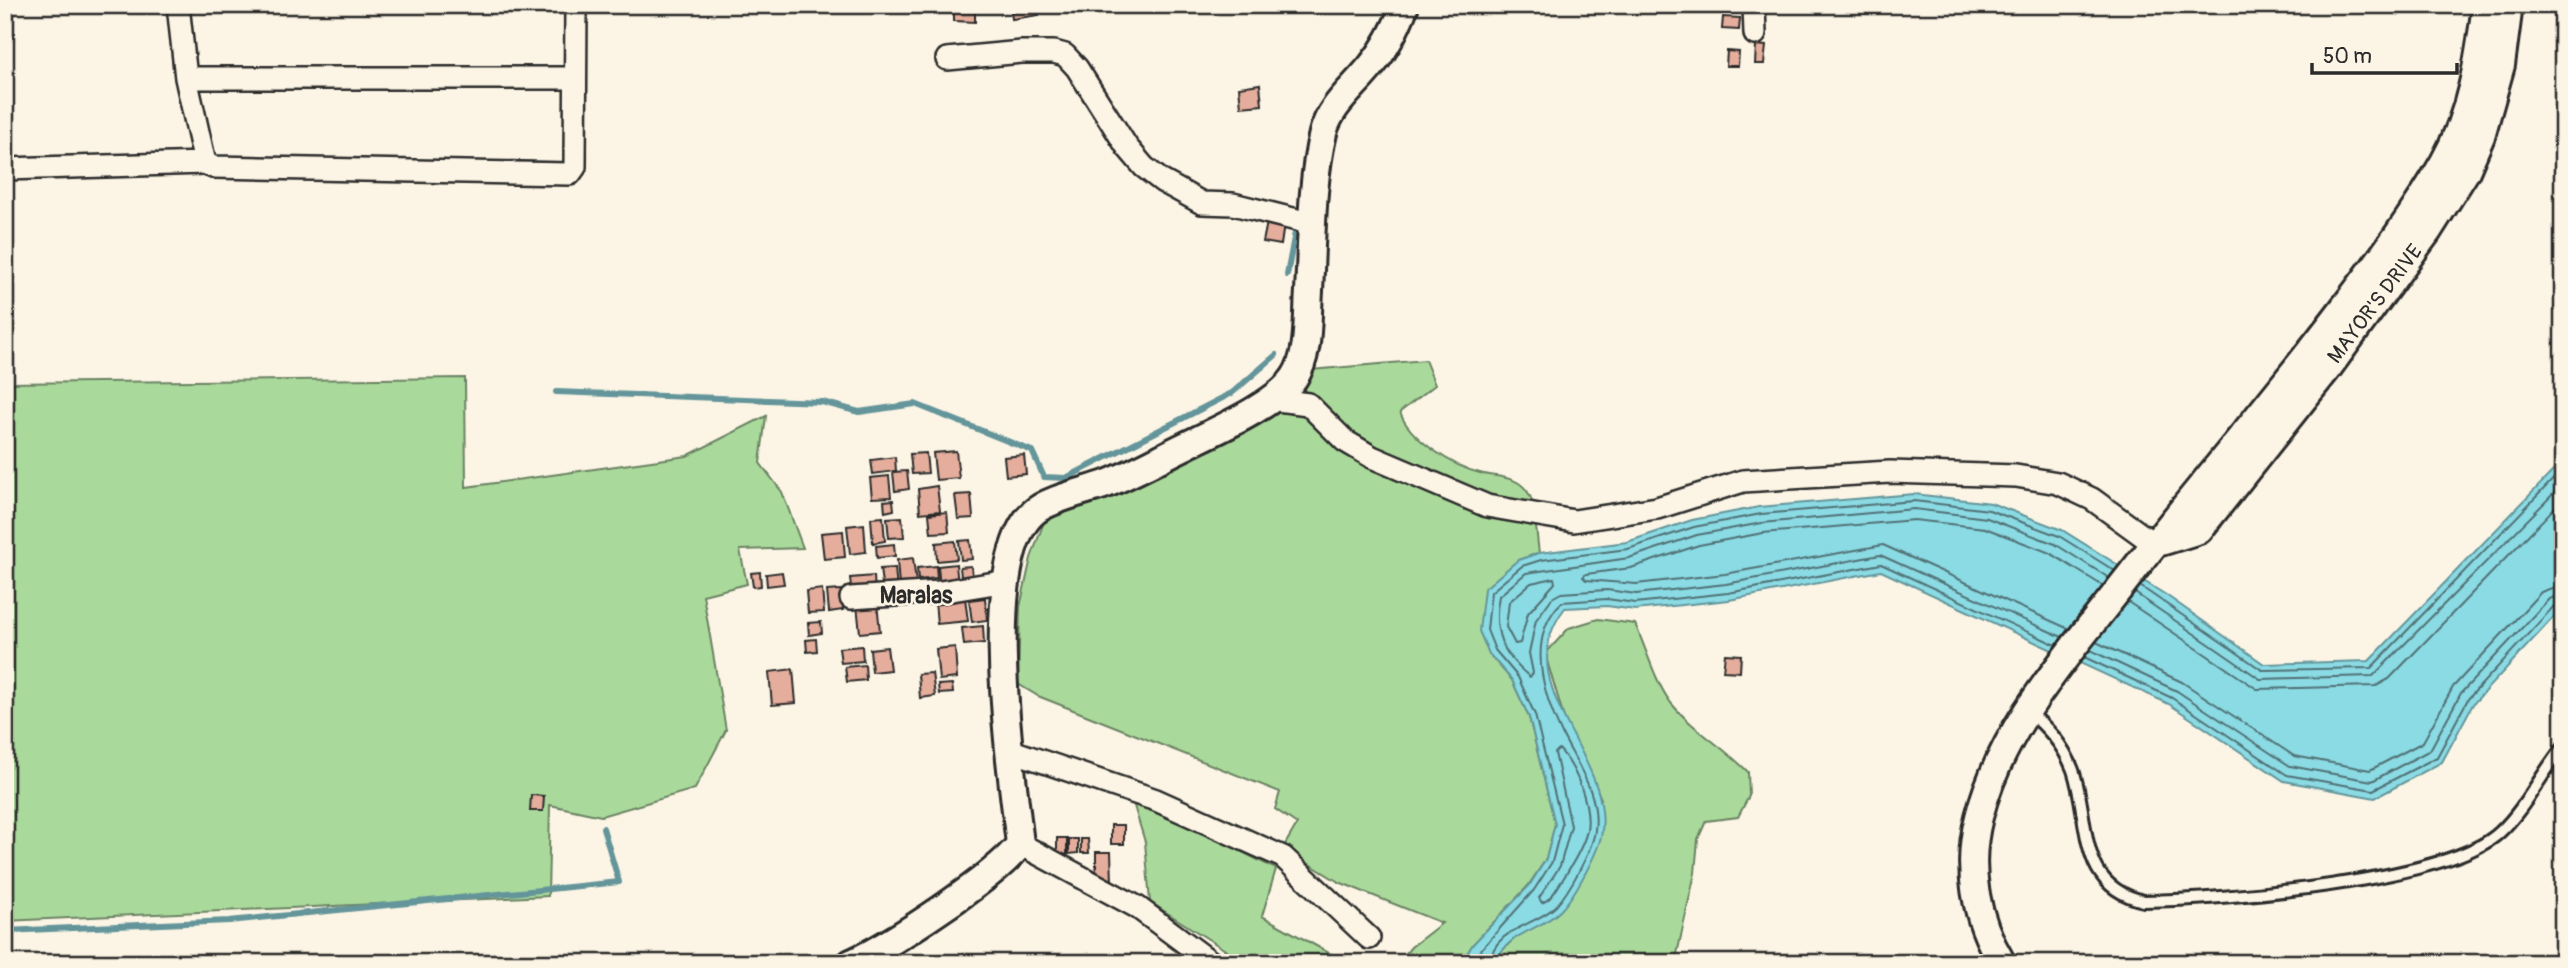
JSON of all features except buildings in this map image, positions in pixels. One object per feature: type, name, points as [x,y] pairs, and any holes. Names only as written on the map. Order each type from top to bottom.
[{"type":"street","points":[[178,5],[186,78],[205,163]]},
{"type":"street","points":[[5,169],[205,163],[213,167],[570,174],[575,167],[576,5]]},
{"type":"street","points":[[851,963],[886,946],[1011,856],[1020,844],[1002,690],[1007,581],[1022,525],[1035,510],[1109,483],[1220,429],[1270,399],[1293,380],[1300,367],[1306,342],[1312,224],[1319,161],[1329,117],[1374,63],[1393,34],[1405,5]]},
{"type":"street","points":[[1754,5],[1755,34]]},
{"type":"street","name":"MAYOR'S DRIVE","points":[[2418,225],[2460,128],[2478,60],[2486,5]]},
{"type":"street","name":"MAYOR'S DRIVE","points":[[2002,963],[1990,944],[1979,912],[1972,865],[1974,840],[1987,790],[2031,702],[2148,551],[2309,353],[2466,171],[2481,136],[2501,65],[2509,5]]},
{"type":"street","points":[[947,59],[1022,52],[1054,52],[1065,55],[1077,68],[1128,147],[1144,167],[1162,181],[1202,203],[1233,204],[1312,224]]},
{"type":"street","points":[[186,78],[575,78]]},
{"type":"street","points":[[1270,399],[1308,404],[1345,441],[1372,457],[1487,506],[1574,521],[1657,508],[1743,481],[1890,472],[2016,476],[2058,482],[2092,499],[2148,551]]},
{"type":"street","points":[[851,598],[940,592],[1007,581]]},
{"type":"street","points":[[1009,750],[1157,800],[1283,856],[1369,938]]},
{"type":"street","points":[[1020,844],[1137,907],[1212,963]]},
{"type":"lane","points":[[2031,702],[2051,730],[2072,769],[2095,867],[2108,886],[2122,896],[2144,901],[2321,887],[2393,873],[2456,856],[2484,844],[2500,833],[2563,747]]},
{"type":"green space","points":[[1425,360],[1435,385],[1400,412],[1405,422],[1412,432],[1433,450],[1458,465],[1519,483],[1529,494],[1533,505],[1539,553],[1518,560],[1489,654],[1512,680],[1529,717],[1555,824],[1546,859],[1528,886],[1473,944],[1461,963],[1398,963],[1411,947],[1442,923],[1339,882],[1283,848],[1297,824],[1275,809],[1280,792],[1038,696],[1018,684],[1020,607],[1031,558],[1045,519],[1154,477],[1278,408],[1311,370]]},
{"type":"green space","points":[[465,378],[466,487],[687,456],[766,416],[760,463],[782,492],[803,548],[740,550],[747,584],[703,595],[726,730],[695,789],[601,816],[550,805],[548,896],[5,921],[5,383]]},
{"type":"green space","points":[[1598,619],[1635,624],[1665,695],[1689,722],[1748,772],[1749,796],[1738,817],[1706,821],[1698,839],[1695,873],[1675,963],[1496,963],[1499,954],[1517,935],[1544,922],[1601,799],[1586,763],[1568,731],[1545,654],[1569,628]]},
{"type":"green space","points":[[1131,796],[1276,869],[1262,916],[1347,963],[1238,963],[1230,953],[1150,902],[1145,842]]},
{"type":"water","points":[[2563,453],[2563,607],[2473,704],[2442,762],[2375,798],[2284,781],[2169,704],[1881,571],[1729,600],[1635,610],[1607,606],[1565,608],[1550,636],[1547,664],[1553,692],[1592,775],[1601,803],[1602,831],[1597,850],[1572,895],[1552,918],[1515,938],[1507,945],[1496,963],[1461,963],[1473,944],[1529,886],[1546,859],[1555,824],[1529,717],[1512,680],[1489,654],[1479,631],[1484,589],[1518,560],[1539,553],[1627,542],[1692,520],[1759,507],[1914,494],[1991,503],[2062,530],[2166,595],[2264,664],[2369,661],[2554,470]]},
{"type":"waterway","points":[[1287,275],[1296,227]]},
{"type":"waterway","points":[[556,392],[822,402],[859,412],[915,404],[1032,451],[1044,477],[1066,478],[1232,393],[1276,355]]},
{"type":"waterway","points":[[5,931],[229,921],[619,882],[603,828]]},
{"type":"district","name":"Maralas","points":[[916,595]]}]
